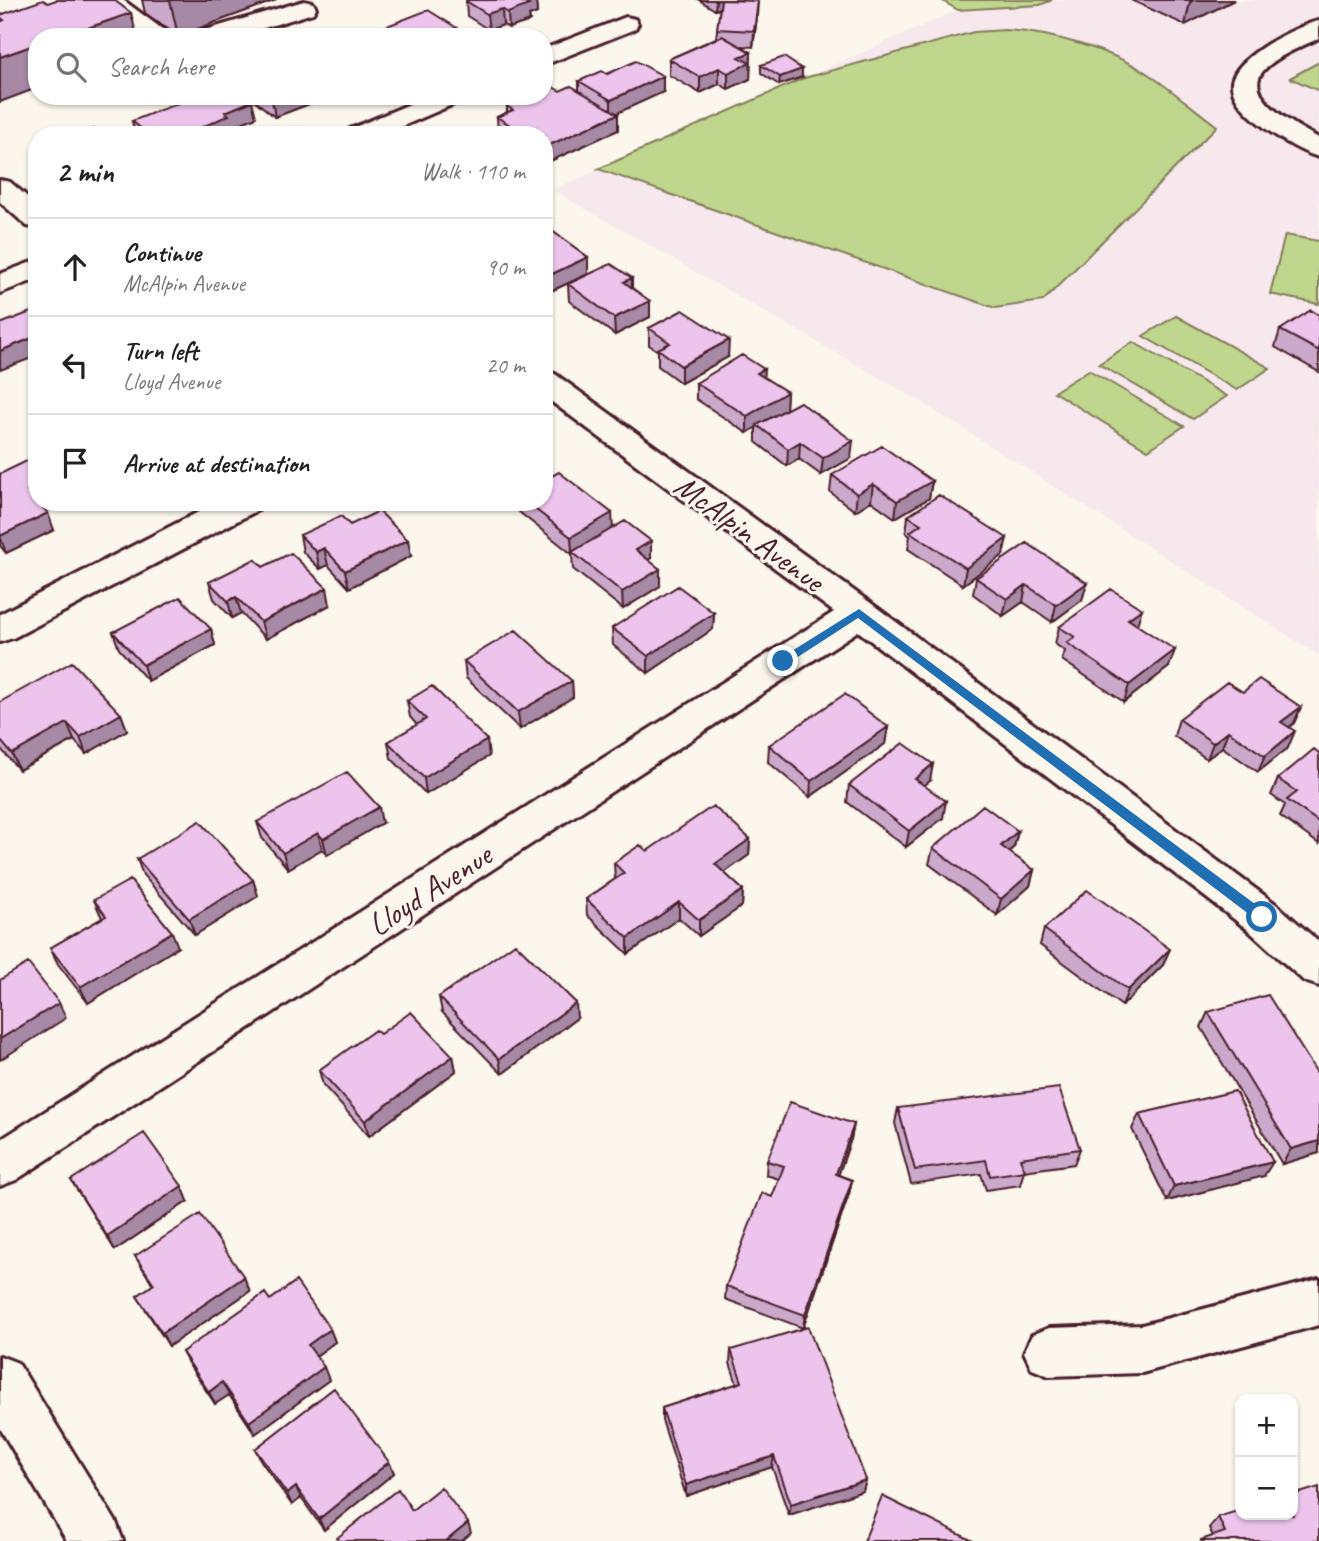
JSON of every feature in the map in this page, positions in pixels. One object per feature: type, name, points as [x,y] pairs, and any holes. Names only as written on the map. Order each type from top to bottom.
[{"type":"street","points":[[107,0],[148,28]]},
{"type":"street","points":[[238,28],[304,8]]},
{"type":"street","points":[[553,54],[626,24]]},
{"type":"street","points":[[1319,27],[1263,60],[1250,71],[1245,80],[1246,91],[1265,116],[1292,135],[1319,149]]},
{"type":"street","points":[[380,126],[431,105]]},
{"type":"street","points":[[0,188],[28,212]]},
{"type":"street","points":[[0,284],[28,273]]},
{"type":"street","name":"McAlpin Avenue","points":[[553,388],[859,613],[1262,917],[1319,968]]},
{"type":"street","points":[[0,629],[229,511]]},
{"type":"street","name":"Lloyd Avenue","points":[[0,1165],[859,613]]},
{"type":"street","points":[[1049,1352],[1142,1349],[1319,1302]]},
{"type":"street","points":[[0,1381],[97,1541]]},
{"type":"shaded area","points":[[1052,0],[1319,0],[1319,655],[920,401],[553,190],[958,10],[1040,5]]},
{"type":"green space","points":[[941,0],[1052,0],[1040,5],[958,10]]},
{"type":"green space","points":[[1005,30],[1060,38],[1117,57],[1166,86],[1217,126],[1043,301],[995,308],[598,169],[804,78],[974,32]]},
{"type":"green space","points":[[1319,62],[1319,91],[1290,78]]},
{"type":"green space","points":[[1285,235],[1319,241],[1319,304],[1270,294]]},
{"type":"green space","points":[[1176,316],[1270,368],[1237,390],[1143,336]]},
{"type":"green space","points":[[1133,342],[1227,396],[1193,419],[1099,364]]},
{"type":"green space","points":[[1089,370],[1184,426],[1148,450],[1054,392]]},
{"type":"building","points":[[43,0],[48,3],[56,0],[114,0],[131,13],[88,28],[28,28],[28,47],[0,57],[0,22],[4,20],[0,15]]},
{"type":"building","points":[[467,0],[528,0],[523,2],[529,5],[508,13],[502,9],[487,14]]},
{"type":"building","points":[[721,0],[758,1],[754,31],[717,29]]},
{"type":"building","points":[[428,10],[457,28],[382,28]]},
{"type":"building","points":[[722,36],[751,52],[739,57],[750,63],[728,73],[719,68],[700,77],[669,59]]},
{"type":"building","points":[[784,57],[802,69],[780,77],[761,65]]},
{"type":"building","points":[[636,61],[663,76],[611,100],[579,81],[602,71],[607,74]]},
{"type":"building","points":[[571,86],[618,114],[553,143],[553,126],[512,126],[497,117],[513,110],[507,106],[553,105],[553,87],[560,91]]},
{"type":"building","points":[[173,105],[242,105],[225,112],[229,115],[205,126],[138,126],[132,121]]},
{"type":"building","points":[[553,232],[588,257],[553,274]]},
{"type":"building","points":[[611,264],[632,278],[624,282],[650,301],[614,318],[568,284]]},
{"type":"building","points":[[683,310],[729,340],[681,366],[658,349],[670,343],[649,328]]},
{"type":"building","points":[[1311,310],[1319,315],[1319,351],[1280,330]]},
{"type":"building","points":[[28,313],[28,340],[0,351],[0,324]]},
{"type":"building","points":[[742,355],[764,369],[757,373],[787,392],[747,416],[696,383]]},
{"type":"building","points":[[800,402],[853,441],[823,458],[800,442],[788,449],[757,425]]},
{"type":"building","points":[[882,446],[932,481],[897,501],[873,484],[857,494],[832,475]]},
{"type":"building","points":[[28,460],[28,511],[48,513],[0,536],[0,474]]},
{"type":"building","points":[[559,472],[612,513],[571,537],[538,511],[553,511],[553,475]]},
{"type":"building","points":[[939,495],[1007,538],[966,568],[910,532],[921,524],[908,516]]},
{"type":"building","points":[[379,511],[408,540],[345,571],[324,548],[316,552],[300,535],[341,516],[350,525]]},
{"type":"building","points":[[625,521],[651,541],[636,550],[660,569],[622,592],[572,552]]},
{"type":"building","points":[[1027,543],[1087,583],[1056,605],[1026,585],[1007,599],[976,578]]},
{"type":"building","points":[[291,553],[327,588],[261,622],[236,597],[228,601],[209,582],[255,559],[263,567]]},
{"type":"building","points":[[678,586],[714,613],[648,656],[612,628]]},
{"type":"building","points":[[1111,589],[1142,609],[1128,619],[1175,650],[1129,685],[1067,643],[1075,637],[1059,627]]},
{"type":"building","points":[[180,597],[211,629],[143,665],[113,632]]},
{"type":"building","points":[[516,630],[572,681],[518,712],[464,661]]},
{"type":"building","points":[[72,662],[121,714],[80,737],[67,723],[12,754],[0,740],[0,702]]},
{"type":"building","points":[[1259,679],[1301,707],[1281,722],[1295,731],[1265,756],[1228,731],[1213,743],[1179,719],[1227,682],[1243,692]]},
{"type":"building","points":[[432,686],[487,740],[424,778],[388,742],[426,719],[407,701]]},
{"type":"building","points":[[845,694],[888,727],[811,781],[769,745]]},
{"type":"building","points":[[903,743],[933,764],[915,779],[946,801],[909,831],[849,785]]},
{"type":"building","points":[[1314,749],[1319,753],[1319,822],[1287,800],[1297,792],[1278,779]]},
{"type":"building","points":[[347,772],[379,807],[323,839],[318,833],[283,853],[257,822]]},
{"type":"building","points":[[983,805],[1018,831],[1001,846],[1034,870],[1001,899],[933,848]]},
{"type":"building","points":[[713,806],[750,839],[715,864],[743,890],[699,920],[679,902],[628,938],[586,899],[624,873],[614,863],[640,845],[647,851]]},
{"type":"building","points":[[200,821],[253,880],[189,919],[137,859]]},
{"type":"building","points":[[130,880],[172,932],[80,987],[50,948],[106,916],[94,900]]},
{"type":"building","points":[[1087,890],[1170,949],[1128,990],[1044,929]]},
{"type":"building","points":[[515,943],[576,1003],[499,1059],[439,997]]},
{"type":"building","points":[[28,963],[59,1003],[0,1039],[0,980]]},
{"type":"building","points":[[1268,995],[1319,1076],[1319,1141],[1291,1149],[1208,1012]]},
{"type":"building","points":[[411,1012],[453,1056],[365,1121],[319,1070],[375,1030],[380,1034]]},
{"type":"building","points":[[1059,1088],[1080,1149],[1020,1158],[1025,1171],[990,1176],[986,1160],[915,1170],[898,1108]]},
{"type":"building","points":[[1235,1091],[1273,1162],[1174,1186],[1139,1114]]},
{"type":"building","points":[[790,1102],[854,1124],[836,1174],[852,1180],[805,1315],[726,1286],[762,1193],[772,1197],[784,1166],[767,1161]]},
{"type":"building","points":[[144,1133],[182,1186],[107,1236],[71,1180]]},
{"type":"building","points":[[200,1214],[244,1277],[162,1333],[137,1296],[154,1284],[135,1256]]},
{"type":"building","points":[[296,1281],[330,1329],[308,1345],[324,1367],[249,1422],[222,1382],[209,1392],[182,1352],[265,1293],[270,1300]]},
{"type":"building","points":[[808,1327],[866,1480],[791,1504],[774,1456],[686,1485],[662,1408],[742,1382],[731,1350]]},
{"type":"building","points":[[334,1388],[389,1462],[319,1519],[296,1487],[287,1494],[255,1449]]},
{"type":"building","points":[[441,1487],[468,1523],[446,1541],[340,1541],[337,1538],[398,1489],[412,1510]]},
{"type":"building","points":[[1319,1487],[1319,1541],[1201,1541],[1225,1532],[1218,1517],[1235,1512],[1235,1520],[1298,1520],[1298,1493]]},
{"type":"building","points":[[882,1496],[973,1541],[864,1541]]},
{"type":"route","points":[[783,661],[859,613],[1262,917]]}]
